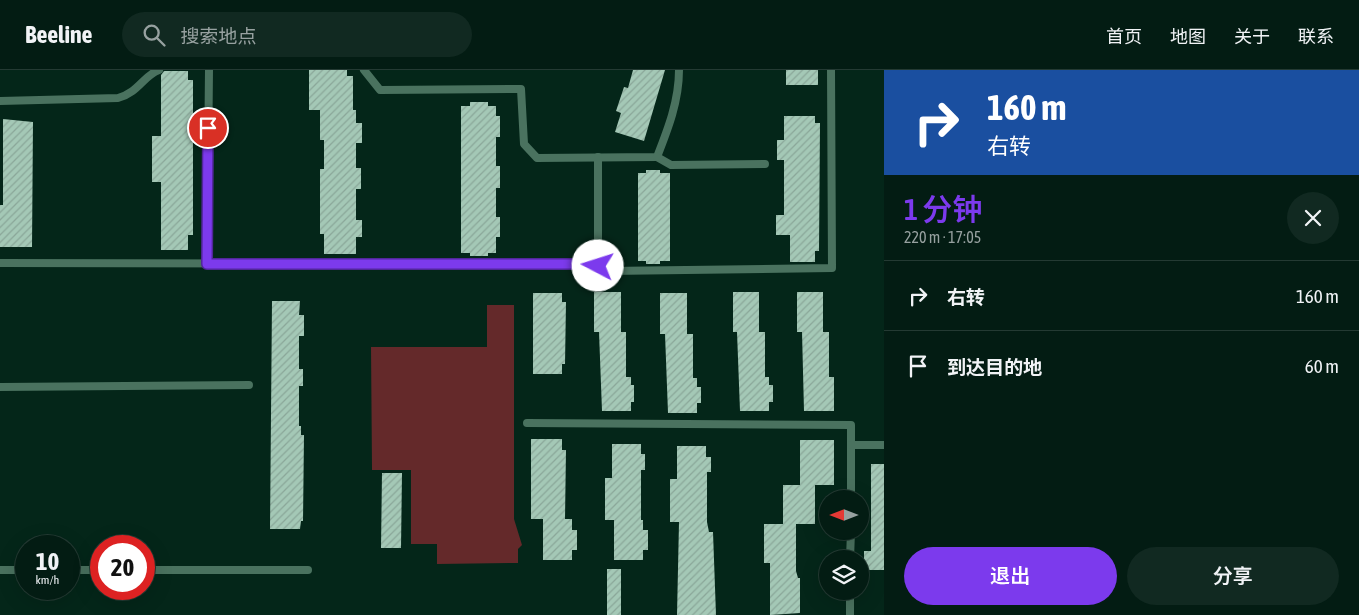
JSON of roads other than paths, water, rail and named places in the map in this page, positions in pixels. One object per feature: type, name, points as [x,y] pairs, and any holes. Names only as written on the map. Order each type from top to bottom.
[{"type":"lane","points":[[0,101],[118,98],[129,94],[152,73],[159,70]]},
{"type":"lane","points":[[207,264],[209,70]]},
{"type":"lane","points":[[364,70],[380,90],[521,89],[524,144],[537,158],[657,157],[671,165],[765,164]]},
{"type":"lane","points":[[657,157],[671,119],[680,70]]},
{"type":"lane","points":[[0,263],[592,264],[608,271],[832,268],[831,70]]},
{"type":"lane","points":[[598,157],[598,266]]},
{"type":"lane","points":[[0,387],[250,385]]},
{"type":"lane","points":[[527,423],[851,425],[851,490]]},
{"type":"lane","points":[[851,445],[884,445]]},
{"type":"lane","points":[[0,570],[15,570]]},
{"type":"lane","points":[[155,570],[308,570]]},
{"type":"lane","points":[[850,600],[850,615]]}]
